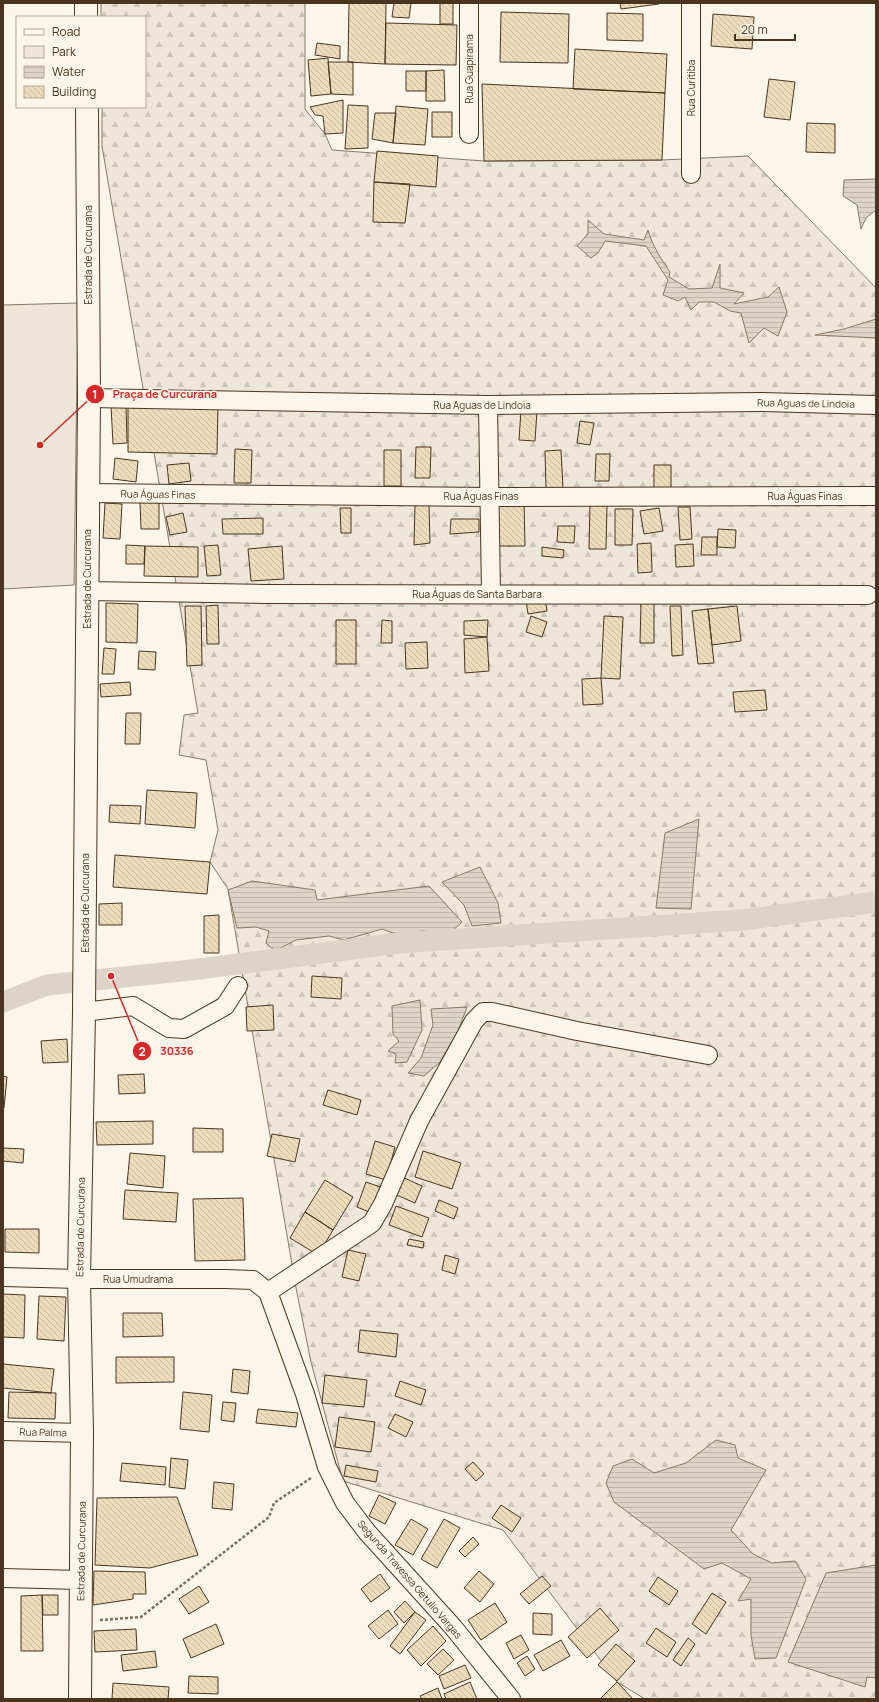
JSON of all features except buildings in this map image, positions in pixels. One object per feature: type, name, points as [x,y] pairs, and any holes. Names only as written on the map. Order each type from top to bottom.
[{"type":"main road","points":[[86,3],[86,16]]},
{"type":"main road","name":"Estrada de Curcurana","points":[[80,1699],[82,1433],[80,1279],[84,1006],[88,398],[87,108]]},
{"type":"street","name":"Rua Guapirama","points":[[468,3],[468,134]]},
{"type":"street","name":"Rua Curitiba","points":[[691,3],[691,174]]},
{"type":"street","name":"Rua Aguas de Lindoia","points":[[88,398],[488,405],[761,402],[876,405]]},
{"type":"street","points":[[488,405],[491,594]]},
{"type":"street","name":"Rua Águas Finas","points":[[87,493],[490,497],[876,496]]},
{"type":"street","name":"Rua Águas de Santa Barbara","points":[[87,591],[264,594],[868,595]]},
{"type":"street","points":[[84,1006],[133,1006],[169,1028],[184,1029],[225,1006],[238,986]]},
{"type":"street","points":[[268,1292],[372,1222],[383,1204],[419,1121],[474,1021],[483,1012],[492,1012],[578,1031],[708,1055]]},
{"type":"street","name":"Rua Umudrama","points":[[3,1277],[254,1280],[268,1292]]},
{"type":"street","name":"Segunda Travessa Getulio Vargas","points":[[268,1292],[305,1394],[328,1467],[345,1503],[366,1532],[453,1627],[511,1699]]},
{"type":"street","name":"Rua Palma","points":[[3,1431],[82,1433]]},
{"type":"street","points":[[3,1578],[80,1580]]},
{"type":"path","points":[[80,1621],[141,1617],[269,1517],[274,1503],[328,1467]]},
{"type":"green space","points":[[101,3],[305,3],[305,109],[325,134],[332,150],[484,161],[662,160],[748,156],[876,288],[876,1699],[645,1699],[617,1682],[503,1530],[343,1481],[311,1362],[296,1288],[228,889],[210,862],[218,830],[206,760],[179,755],[184,715],[198,713],[102,146],[102,108],[146,108],[146,16],[101,16]]},
{"type":"green space","points":[[78,303],[74,585],[3,589],[3,305]]},
{"type":"water","points":[[876,179],[876,210],[866,218],[861,229],[857,205],[843,196],[844,180]]},
{"type":"water","points":[[588,220],[604,234],[644,240],[648,230],[654,246],[670,272],[669,277],[689,289],[712,288],[720,264],[720,288],[744,293],[734,304],[768,297],[779,287],[787,312],[778,336],[764,328],[749,343],[741,313],[730,311],[714,302],[699,302],[691,310],[685,297],[678,301],[663,295],[668,280],[646,246],[605,241],[598,253],[591,258],[577,246],[588,234]]},
{"type":"water","points":[[876,319],[876,338],[815,335],[844,329]]},
{"type":"water","points":[[699,819],[691,909],[656,908],[665,833]]},
{"type":"water","points":[[480,867],[498,903],[501,923],[472,926],[464,905],[442,882]]},
{"type":"water","points":[[252,881],[315,890],[317,900],[429,886],[462,922],[450,933],[421,931],[407,938],[382,929],[344,940],[329,936],[296,940],[275,951],[266,943],[269,931],[256,927],[237,928],[228,890]]},
{"type":"water","points":[[420,1000],[422,1030],[407,1062],[395,1063],[396,1054],[388,1051],[399,1041],[393,1034],[392,1006]]},
{"type":"water","points":[[467,1007],[458,1031],[440,1062],[424,1076],[408,1073],[421,1058],[433,1025],[431,1009]]},
{"type":"water","points":[[716,1440],[735,1445],[738,1458],[766,1470],[731,1530],[753,1554],[772,1563],[795,1561],[806,1579],[776,1658],[755,1659],[751,1635],[751,1599],[738,1601],[751,1579],[722,1563],[704,1569],[614,1502],[606,1483],[613,1466],[632,1459],[654,1473],[686,1463]]},
{"type":"water","points":[[876,1565],[876,1678],[867,1677],[865,1687],[788,1662],[826,1573]]},
{"type":"waterway","points":[[3,1002],[47,985],[191,970],[399,943],[742,920],[876,902]]},
{"type":"place","name":"Praça de Curcurana","points":[[40,445]]},
{"type":"place","name":"30336","points":[[111,976]]}]
